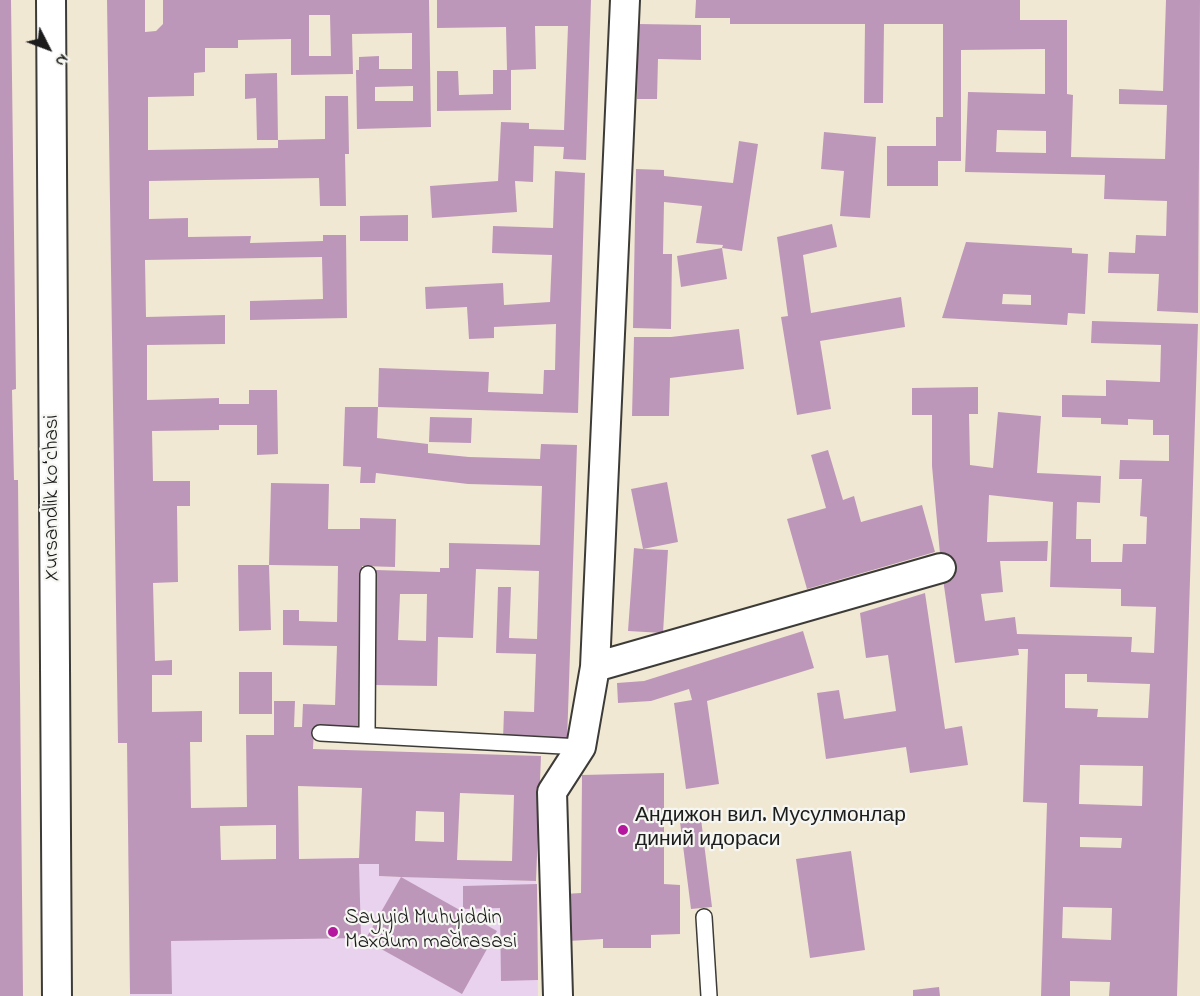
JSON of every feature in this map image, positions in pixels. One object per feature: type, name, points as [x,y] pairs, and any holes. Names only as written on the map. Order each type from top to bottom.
[{"type":"street","name":"Xursandlik koʻchasi","points":[[51,0],[57,996]]},
{"type":"street","points":[[558,996],[552,792],[581,747],[595,668],[625,0]]},
{"type":"street","points":[[595,668],[941,568]]},
{"type":"lane","points":[[367,735],[368,574]]},
{"type":"lane","points":[[320,733],[581,747]]},
{"type":"lane","points":[[704,917],[709,996]]},
{"type":"shaded area","name":"Sayyid Muhyiddin Maxdum madrasasi","points":[[359,858],[360,864],[379,864],[379,876],[536,881],[538,996],[130,996],[129,862]]},
{"type":"building","points":[[0,0],[11,0],[16,389],[12,390],[14,480],[18,480],[23,996],[0,996]]},
{"type":"building","points":[[107,0],[145,0],[145,32],[156,31],[163,24],[163,0],[429,0],[431,127],[357,129],[356,70],[359,70],[359,57],[379,56],[379,69],[412,69],[412,33],[352,34],[353,74],[291,75],[291,39],[238,40],[238,48],[205,48],[205,72],[194,73],[194,96],[148,97],[148,150],[278,148],[278,140],[325,139],[325,96],[348,96],[349,154],[345,154],[346,206],[320,206],[319,178],[149,181],[149,219],[188,218],[188,237],[251,236],[250,243],[323,241],[323,235],[346,235],[347,318],[250,320],[250,301],[323,299],[322,257],[145,260],[146,317],[225,315],[225,344],[147,345],[147,400],[219,398],[219,404],[249,404],[249,390],[277,390],[278,454],[257,455],[257,425],[219,425],[219,430],[152,431],[153,481],[190,481],[190,506],[177,506],[178,582],[153,583],[155,661],[172,660],[172,675],[152,675],[152,712],[202,711],[202,742],[190,742],[191,808],[247,807],[246,735],[274,735],[274,701],[295,701],[294,727],[302,727],[303,704],[335,705],[337,646],[283,645],[283,610],[299,610],[299,621],[337,622],[338,566],[269,565],[271,483],[329,484],[328,529],[360,529],[360,518],[396,519],[395,567],[362,566],[358,728],[314,727],[313,749],[541,756],[536,881],[379,876],[379,864],[359,864],[361,938],[171,941],[172,994],[130,994],[127,743],[118,743]],"holes":[[[309,15],[330,15],[331,56],[309,56]],[[413,86],[413,101],[375,101],[375,87]],[[298,786],[362,788],[359,858],[299,859]],[[460,793],[514,795],[512,861],[457,860]],[[416,811],[444,812],[444,842],[415,841]],[[276,825],[276,859],[221,860],[220,826]]]},
{"type":"building","points":[[437,0],[591,0],[586,160],[563,159],[564,147],[534,146],[533,182],[515,181],[517,212],[432,218],[430,186],[498,181],[501,122],[529,123],[529,129],[564,130],[568,26],[535,26],[536,69],[511,70],[511,110],[437,111],[437,71],[458,71],[459,95],[493,94],[493,70],[507,70],[506,27],[437,28]]},
{"type":"building","points":[[696,0],[1020,0],[1020,20],[1067,20],[1067,94],[1073,95],[1071,157],[1165,159],[1167,105],[1119,104],[1119,89],[1163,91],[1166,0],[1200,0],[1198,313],[1157,311],[1159,274],[1108,273],[1109,252],[1135,253],[1136,235],[1166,236],[1167,201],[1104,199],[1105,175],[965,172],[968,92],[1045,94],[1045,49],[961,50],[961,161],[938,161],[938,186],[887,186],[887,146],[936,146],[936,117],[943,117],[943,24],[884,24],[883,103],[864,103],[865,24],[730,24],[730,18],[695,18]],"holes":[[[997,130],[1046,131],[1046,153],[996,152]]]},
{"type":"building","points":[[638,24],[701,25],[701,60],[658,59],[657,99],[637,99]]},
{"type":"building","points":[[277,73],[278,140],[257,140],[256,98],[245,99],[245,74]]},
{"type":"building","points":[[824,132],[876,137],[870,218],[840,216],[844,171],[821,169]]},
{"type":"building","points":[[739,141],[758,144],[742,251],[722,248],[723,245],[696,243],[702,206],[664,202],[663,254],[672,254],[671,329],[633,328],[636,169],[664,170],[664,176],[733,183]]},
{"type":"building","points":[[555,171],[585,173],[578,413],[378,407],[379,368],[489,372],[488,392],[543,394],[544,370],[555,370],[556,324],[494,327],[494,338],[469,339],[467,307],[426,309],[425,287],[503,283],[504,305],[550,302],[552,255],[492,253],[493,226],[553,228]]},
{"type":"building","points":[[408,215],[408,241],[360,241],[360,216]]},
{"type":"building","points":[[832,224],[837,247],[803,255],[811,313],[901,297],[905,327],[820,341],[831,409],[797,415],[781,317],[788,316],[777,237]]},
{"type":"building","points":[[966,242],[1072,248],[1072,253],[1088,254],[1085,314],[1068,313],[1067,325],[942,318]],"holes":[[[1003,294],[1031,295],[1031,305],[1002,304]]]},
{"type":"building","points":[[722,248],[727,279],[681,287],[677,256]]},
{"type":"building","points":[[1092,321],[1198,324],[1177,996],[1109,996],[1110,982],[1070,981],[1070,996],[1041,996],[1047,803],[1023,802],[1028,649],[1018,649],[1019,655],[955,663],[941,565],[932,466],[932,415],[912,415],[912,388],[978,387],[978,414],[969,414],[970,465],[993,468],[998,412],[1041,416],[1037,473],[1101,476],[1100,503],[1077,502],[1076,539],[1091,539],[1091,562],[1122,562],[1123,544],[1146,544],[1147,517],[1140,516],[1142,479],[1119,479],[1120,460],[1169,461],[1169,435],[1153,435],[1153,420],[1128,419],[1128,425],[1101,424],[1101,418],[1062,417],[1062,395],[1106,396],[1106,380],[1160,382],[1161,345],[1091,343]],"holes":[[[989,495],[1053,502],[1050,587],[1121,589],[1121,606],[1156,607],[1154,653],[1131,652],[1132,637],[1017,634],[1015,617],[985,621],[981,594],[1003,592],[1000,561],[1047,561],[1048,541],[987,542]],[[1065,674],[1087,674],[1087,682],[1150,684],[1148,718],[1097,717],[1098,709],[1065,708]],[[1080,765],[1143,766],[1142,806],[1079,804]],[[1080,837],[1122,838],[1121,848],[1080,847]],[[1063,907],[1112,908],[1111,940],[1062,938]]]},
{"type":"building","points":[[739,329],[744,369],[670,378],[669,416],[632,416],[634,337],[671,337]]},
{"type":"building","points":[[345,407],[378,407],[377,438],[428,444],[428,453],[469,457],[540,459],[541,444],[577,445],[567,742],[503,740],[504,711],[534,712],[536,654],[496,653],[498,587],[511,587],[509,638],[537,639],[539,571],[476,569],[473,638],[438,637],[437,686],[372,685],[376,570],[440,572],[440,568],[449,568],[449,543],[540,545],[542,486],[468,484],[376,473],[375,483],[360,483],[361,467],[343,466]],"holes":[[[400,594],[427,594],[426,641],[398,640]]]},
{"type":"building","points":[[430,417],[472,418],[471,443],[429,442]]},
{"type":"building","points":[[828,450],[843,500],[854,496],[861,522],[922,505],[935,552],[807,589],[787,519],[826,508],[811,455]]},
{"type":"building","points":[[667,482],[678,542],[643,549],[631,489]]},
{"type":"building","points":[[634,548],[668,550],[663,633],[628,631]]},
{"type":"building","points":[[238,565],[269,565],[271,630],[239,631]]},
{"type":"building","points":[[925,593],[945,729],[962,726],[968,765],[910,773],[906,747],[826,759],[817,693],[839,690],[844,719],[896,711],[888,655],[866,658],[860,613]]},
{"type":"building","points":[[803,631],[814,668],[707,701],[719,784],[686,789],[674,703],[692,700],[689,689],[651,701],[618,703],[617,683],[644,681]]},
{"type":"building","points":[[239,672],[272,672],[272,714],[239,714]]},
{"type":"building","name":"Андижон вил. Мусулмонлар диний идораси","points":[[664,773],[664,884],[680,885],[680,934],[651,935],[651,948],[603,948],[603,939],[568,941],[564,894],[581,893],[582,775]]},
{"type":"building","points":[[700,811],[712,907],[691,909],[679,814]]},
{"type":"building","points":[[851,851],[865,950],[810,958],[796,859]]},
{"type":"building","points":[[401,877],[497,931],[462,994],[365,940]]},
{"type":"building","points":[[537,884],[538,980],[501,981],[500,908],[463,909],[463,886]]},
{"type":"building","points":[[939,987],[940,996],[913,996],[913,990]]},
{"type":"place","name":"Андижон вил. Мусулмонлар диний идораси","points":[[623,830]]},
{"type":"place","name":"Sayyid Muhyiddin Maxdum madrasasi","points":[[333,932]]}]
